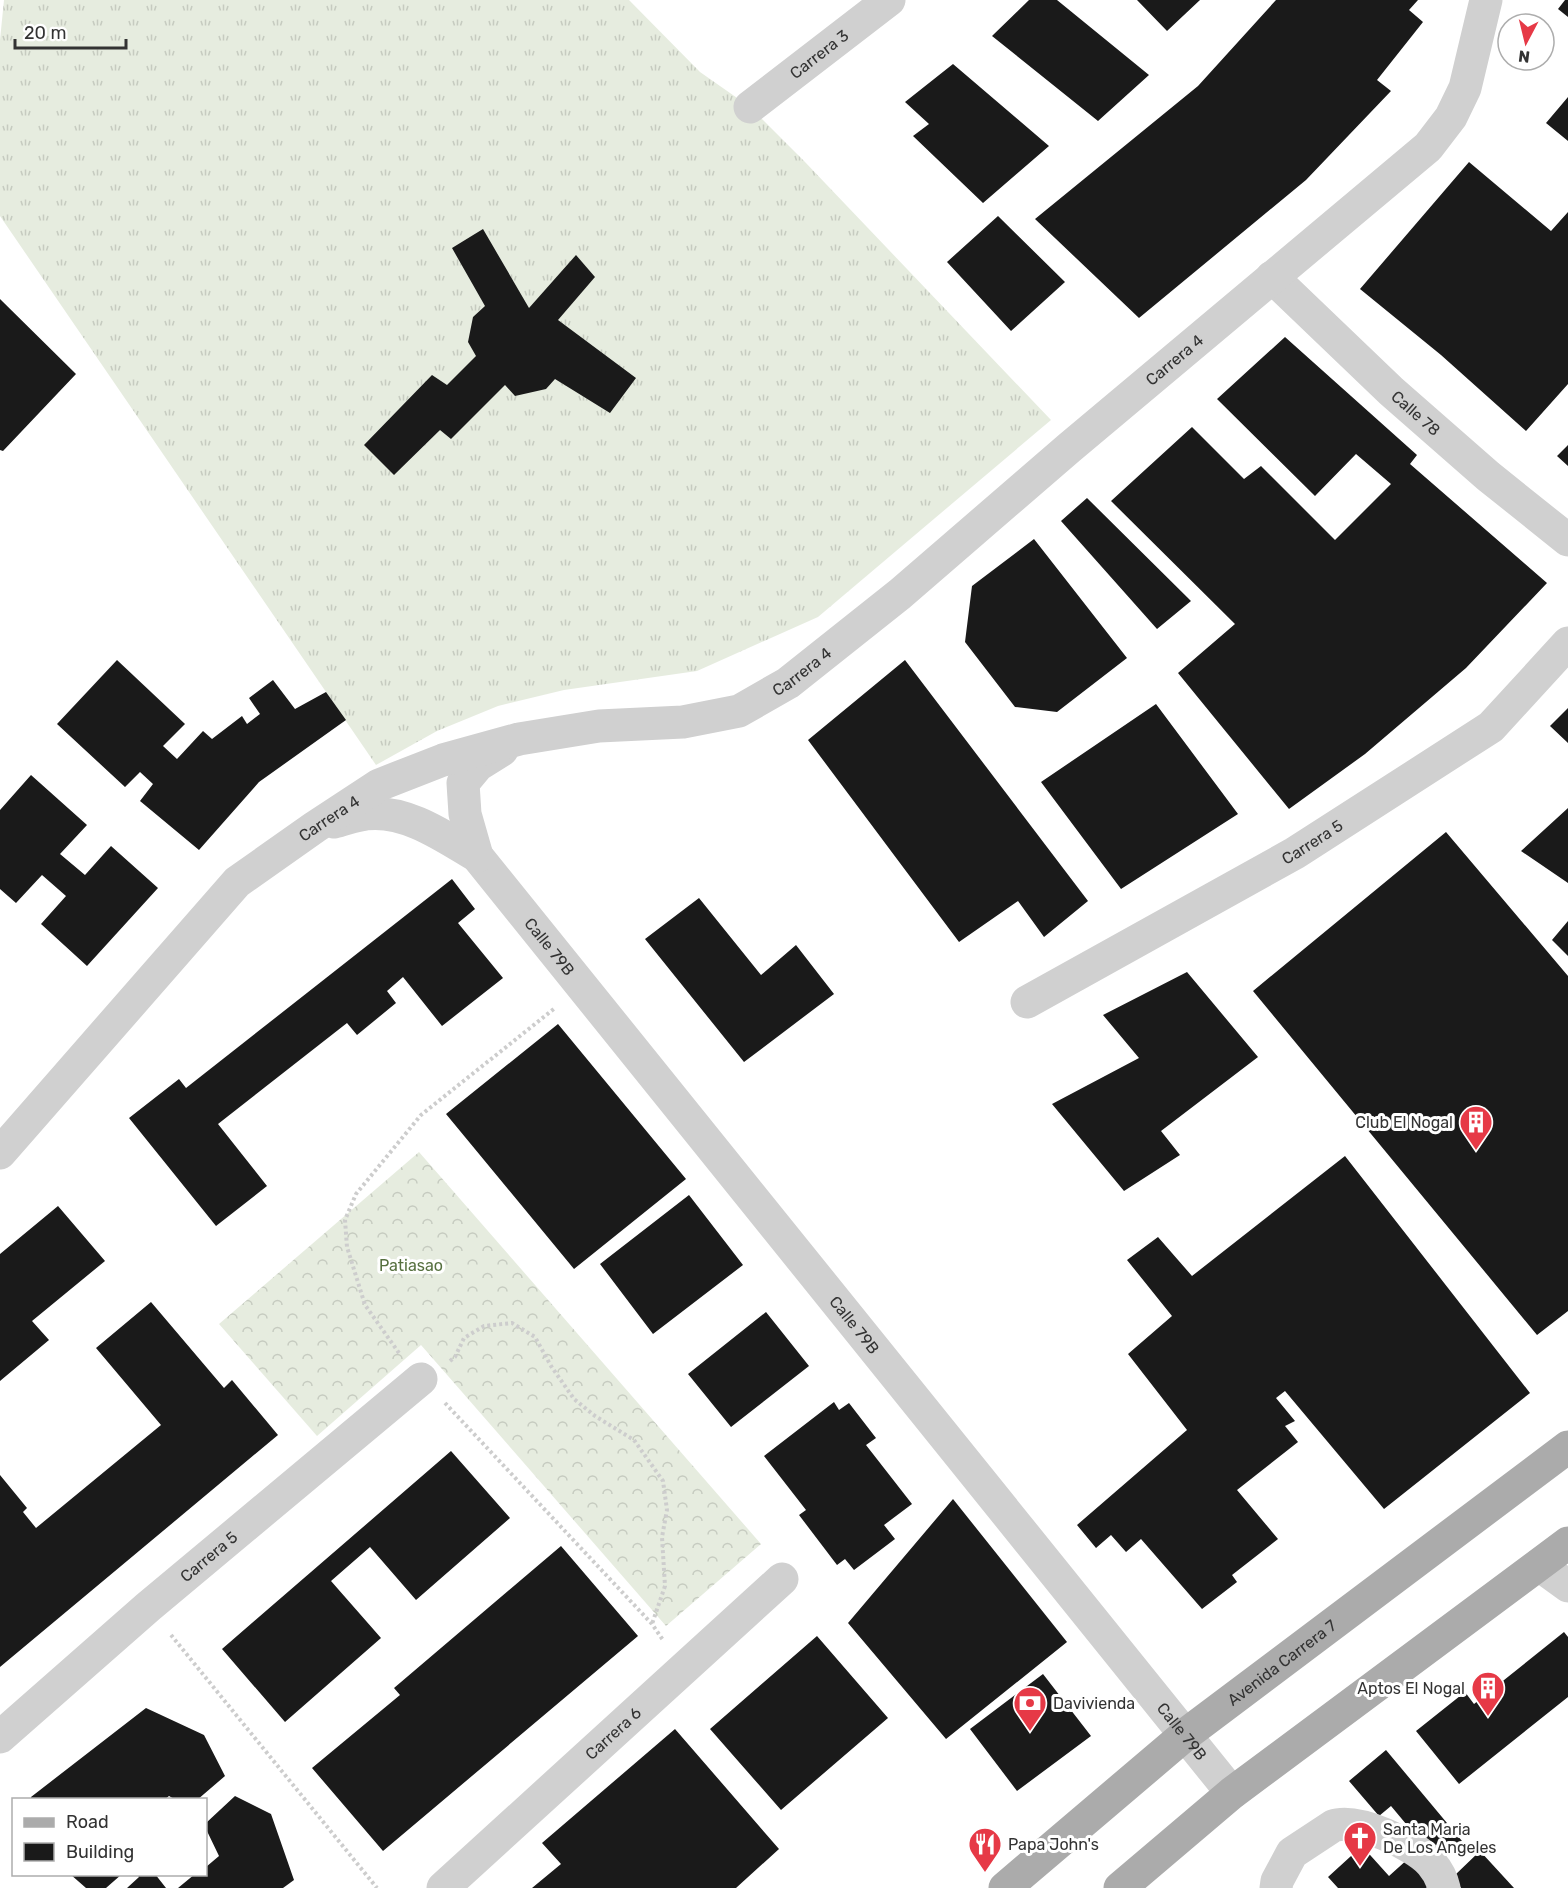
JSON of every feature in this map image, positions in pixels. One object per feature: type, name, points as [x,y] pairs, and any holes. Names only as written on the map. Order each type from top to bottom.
[{"type":"main road","name":"Avenida Carrera 7","points":[[1005,1888],[1185,1735],[1568,1446]]},
{"type":"main road","points":[[1120,1888],[1232,1793],[1568,1543]]},
{"type":"street","name":"Carrera 3","points":[[750,107],[889,0]]},
{"type":"street","name":"Carrera 4","points":[[0,1153],[237,882],[380,785],[443,760],[519,739],[599,726],[683,722],[739,711],[788,682],[900,594],[1069,448],[1428,147],[1450,117],[1465,88],[1486,0]]},
{"type":"street","name":"Calle 78","points":[[1272,277],[1391,391],[1488,476],[1568,540]]},
{"type":"street","name":"Carrera 5","points":[[1027,1002],[1295,853],[1491,727],[1568,643]]},
{"type":"street","name":"Calle 79B","points":[[477,856],[465,814],[463,783],[478,765],[519,739]]},
{"type":"street","name":"Calle 79B","points":[[315,827],[367,814],[394,815],[433,830],[477,856],[1232,1793]]},
{"type":"street","name":"Carrera 5","points":[[0,1737],[148,1607],[422,1379]]},
{"type":"street","points":[[1539,1565],[1568,1586]]},
{"type":"street","name":"Carrera 6","points":[[442,1888],[782,1579]]},
{"type":"street","points":[[1276,1888],[1277,1881],[1292,1853],[1333,1826],[1340,1824],[1363,1827],[1412,1847],[1430,1863],[1444,1888]]},
{"type":"path","points":[[390,1342],[365,1305],[347,1247],[345,1220],[356,1194],[421,1115],[557,1006]]},
{"type":"path","points":[[651,1624],[665,1586],[662,1537],[667,1510],[663,1481],[634,1440],[574,1400],[535,1337],[512,1323],[483,1326],[465,1338],[455,1358],[422,1379],[651,1624],[684,1667]]},
{"type":"path","points":[[148,1607],[377,1888]]},
{"type":"green space","points":[[4,0],[629,0],[700,72],[750,107],[1051,420],[818,617],[697,671],[564,690],[498,706],[437,731],[376,765],[0,216],[0,40]]},
{"type":"green space","name":"Patiasao","points":[[419,1152],[761,1544],[666,1626],[421,1345],[317,1436],[219,1324]]},
{"type":"building","points":[[1029,0],[1057,0],[1149,75],[1098,121],[992,36]]},
{"type":"building","points":[[1137,0],[1200,0],[1167,31]]},
{"type":"building","points":[[1276,0],[1418,0],[1409,10],[1423,22],[1377,80],[1391,91],[1306,180],[1139,318],[1035,219],[1198,86]]},
{"type":"building","points":[[1565,0],[1568,0],[1568,17],[1558,9]]},
{"type":"building","points":[[953,64],[1049,146],[983,203],[913,136],[929,124],[905,102]]},
{"type":"building","points":[[1568,97],[1568,141],[1546,123]]},
{"type":"building","points":[[1469,162],[1551,231],[1568,212],[1568,384],[1526,431],[1441,355],[1360,289]]},
{"type":"building","points":[[998,216],[1065,282],[1011,331],[947,262]]},
{"type":"building","points":[[483,229],[529,308],[576,255],[595,277],[558,320],[636,378],[610,413],[555,379],[546,389],[515,396],[505,385],[451,439],[440,430],[394,475],[364,445],[432,375],[447,385],[476,356],[468,342],[473,317],[485,306],[452,248]]},
{"type":"building","points":[[0,299],[76,374],[3,451],[0,450]]},
{"type":"building","points":[[1285,337],[1417,455],[1410,464],[1547,583],[1466,668],[1365,754],[1289,809],[1178,673],[1235,624],[1111,501],[1192,427],[1244,479],[1261,466],[1335,540],[1391,484],[1356,454],[1315,496],[1217,399]]},
{"type":"building","points":[[1568,445],[1568,466],[1557,456]]},
{"type":"building","points":[[1087,498],[1191,601],[1157,629],[1061,521]]},
{"type":"building","points":[[1034,539],[1127,658],[1057,712],[1015,707],[965,642],[972,586]]},
{"type":"building","points":[[117,660],[185,724],[163,746],[177,759],[203,731],[212,739],[242,716],[247,724],[260,714],[249,698],[273,680],[295,709],[326,692],[346,720],[259,782],[199,850],[140,801],[153,784],[140,772],[125,787],[57,724]]},
{"type":"building","points":[[905,660],[1088,901],[1044,937],[1018,901],[959,942],[808,740]]},
{"type":"building","points":[[1156,704],[1238,814],[1121,889],[1041,782]]},
{"type":"building","points":[[1568,708],[1568,743],[1550,726]]},
{"type":"building","points":[[31,775],[87,825],[60,854],[85,875],[111,846],[158,888],[87,966],[41,924],[66,896],[42,875],[16,903],[0,889],[0,810]]},
{"type":"building","points":[[1568,808],[1568,883],[1521,851]]},
{"type":"building","name":"Club El Nogal","points":[[1446,832],[1568,976],[1568,1311],[1537,1335],[1253,991]]},
{"type":"building","points":[[452,879],[475,909],[458,923],[503,978],[442,1026],[403,977],[387,991],[396,1003],[357,1035],[347,1023],[218,1124],[267,1186],[216,1226],[129,1118],[179,1079],[186,1088]]},
{"type":"building","points":[[699,898],[761,975],[796,945],[834,994],[744,1062],[645,939]]},
{"type":"building","points":[[1568,921],[1568,956],[1552,940]]},
{"type":"building","points":[[1187,972],[1258,1057],[1161,1131],[1180,1155],[1124,1191],[1052,1104],[1139,1058],[1103,1015]]},
{"type":"building","points":[[558,1024],[686,1179],[574,1269],[446,1114]]},
{"type":"building","points":[[1345,1156],[1530,1393],[1384,1509],[1285,1391],[1276,1398],[1295,1421],[1285,1426],[1298,1442],[1237,1490],[1278,1539],[1232,1575],[1237,1582],[1202,1609],[1141,1539],[1126,1552],[1111,1535],[1096,1548],[1077,1525],[1187,1430],[1128,1354],[1172,1316],[1127,1260],[1158,1237],[1192,1276]]},
{"type":"building","points":[[689,1195],[743,1265],[653,1334],[600,1264]]},
{"type":"building","points":[[58,1206],[105,1261],[32,1321],[49,1340],[0,1381],[0,1254]]},
{"type":"building","points":[[151,1302],[224,1388],[232,1380],[278,1435],[0,1667],[0,1475],[27,1508],[23,1512],[36,1528],[161,1425],[96,1348]]},
{"type":"building","points":[[766,1312],[809,1366],[731,1427],[688,1374]]},
{"type":"building","points":[[834,1402],[839,1410],[849,1403],[876,1438],[866,1445],[912,1504],[884,1525],[895,1539],[854,1570],[845,1559],[837,1565],[799,1515],[806,1510],[764,1456]]},
{"type":"building","points":[[451,1451],[510,1518],[416,1600],[370,1547],[331,1581],[381,1638],[285,1722],[222,1649]]},
{"type":"building","points":[[953,1499],[1067,1642],[946,1739],[848,1623]]},
{"type":"building","points":[[561,1546],[638,1636],[383,1851],[312,1768],[400,1695],[394,1688]]},
{"type":"building","name":"Aptos El Nogal","points":[[1564,1632],[1568,1637],[1568,1697],[1459,1784],[1416,1731],[1465,1692],[1474,1704]]},
{"type":"building","points":[[817,1636],[888,1718],[781,1810],[710,1729]]},
{"type":"building","name":"Davivienda","points":[[1043,1674],[1091,1736],[1017,1791],[970,1729]]},
{"type":"building","points":[[146,1708],[204,1735],[225,1776],[199,1798],[169,1796],[166,1798],[31,1797]]},
{"type":"building","points":[[675,1729],[779,1849],[736,1888],[532,1888],[561,1864],[542,1843]]},
{"type":"building","points":[[1386,1750],[1462,1841],[1437,1861],[1391,1806],[1379,1816],[1349,1781]]},
{"type":"building","points":[[235,1796],[271,1814],[294,1880],[283,1888],[178,1888],[193,1876],[207,1876],[207,1866],[219,1856],[207,1831],[207,1822]]},
{"type":"building","name":"Santa Maria De Los Angeles","points":[[1362,1846],[1389,1876],[1409,1858],[1432,1883],[1426,1888],[1338,1888],[1328,1877]]},
{"type":"building","points":[[1480,1851],[1514,1888],[1461,1888],[1454,1876]]},
{"type":"building","points":[[72,1876],[120,1876],[106,1888],[86,1888]]},
{"type":"building","points":[[157,1876],[166,1888],[127,1888],[139,1877]]},
{"type":"place","name":"Club El Nogal","points":[[1476,1151]]},
{"type":"place","name":"Aptos El Nogal","points":[[1488,1717]]},
{"type":"place","name":"Davivienda","points":[[1030,1732]]},
{"type":"place","name":"Santa Maria De Los Angeles","points":[[1360,1867]]},
{"type":"place","name":"Papa John's","points":[[985,1873]]}]
